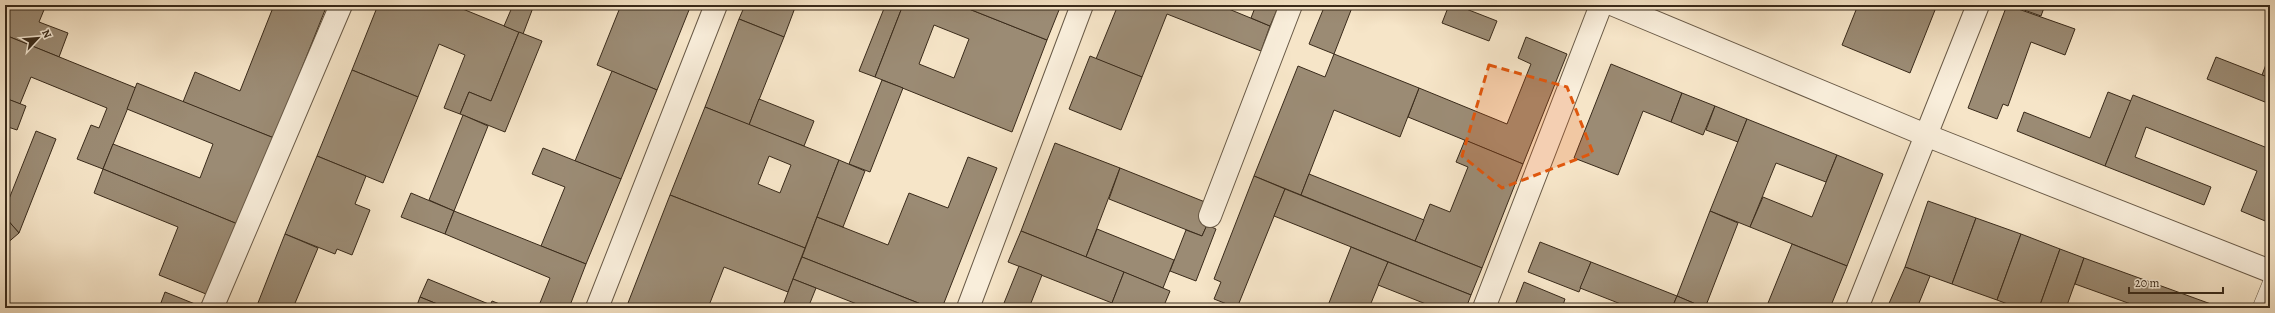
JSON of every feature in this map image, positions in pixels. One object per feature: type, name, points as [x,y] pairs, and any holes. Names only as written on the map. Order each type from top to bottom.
[{"type":"street","points":[[212,308],[341,5]]},
{"type":"street","points":[[604,306],[716,5]]},
{"type":"street","points":[[968,308],[1082,5]]},
{"type":"street","points":[[1210,216],[1291,5]]},
{"type":"street","points":[[1484,308],[1601,5]]},
{"type":"street","points":[[1614,5],[1928,136],[2270,271]]},
{"type":"street","points":[[1858,308],[1928,136],[1978,5]]},
{"type":"lane","points":[[2259,308],[2270,281]]},
{"type":"highlighted area","points":[[1489,65],[1567,87],[1593,153],[1502,188],[1462,156]]},
{"type":"building","points":[[9,5],[46,5],[39,22],[68,33],[59,57],[5,35],[5,15]]},
{"type":"building","points":[[274,5],[327,5],[274,138],[183,102],[195,72],[240,91]]},
{"type":"building","points":[[378,5],[453,5],[519,32],[491,101],[469,92],[460,114],[444,108],[465,55],[439,44],[418,97],[352,70]]},
{"type":"building","points":[[513,5],[534,5],[523,34],[504,26]]},
{"type":"building","points":[[621,5],[691,5],[657,90],[597,65]]},
{"type":"building","points":[[745,5],[796,5],[784,37],[739,19]]},
{"type":"building","points":[[881,5],[903,5],[875,77],[859,71],[885,6]]},
{"type":"building","points":[[903,5],[959,5],[1047,40],[1012,132],[875,77]],"holes":[[[934,25],[969,39],[954,78],[919,64]]]},
{"type":"building","points":[[959,5],[1061,5],[1047,40]]},
{"type":"building","points":[[1118,5],[1219,5],[1270,26],[1261,51],[1167,14],[1142,77],[1096,59]]},
{"type":"building","points":[[1256,5],[1279,5],[1270,26],[1251,18]]},
{"type":"building","points":[[1325,5],[1353,5],[1334,54],[1309,44]]},
{"type":"building","points":[[1449,5],[1456,5],[1497,21],[1489,41],[1442,23]]},
{"type":"building","points":[[1858,5],[1937,5],[1910,73],[1842,45]]},
{"type":"building","points":[[2007,5],[2075,29],[2065,55],[2031,42],[2008,106],[2003,104],[1997,119],[1968,108]]},
{"type":"building","points":[[2010,5],[2045,5],[2041,16]]},
{"type":"building","points":[[739,19],[784,37],[749,125],[705,107]]},
{"type":"building","points":[[519,32],[542,41],[505,132],[460,114],[469,92],[491,101]]},
{"type":"building","points":[[5,35],[136,88],[103,169],[77,159],[91,125],[99,128],[107,108],[31,77],[20,104],[5,98]]},
{"type":"building","points":[[1526,37],[1567,54],[1523,164],[1408,117],[1419,88],[1507,124],[1531,64],[1518,58]]},
{"type":"building","points":[[1334,54],[1419,88],[1400,137],[1334,110],[1301,195],[1254,176],[1298,66],[1325,77]]},
{"type":"building","points":[[2270,54],[2270,78],[2262,75]]},
{"type":"building","points":[[1090,56],[1142,77],[1121,130],[1069,109]]},
{"type":"building","points":[[2216,57],[2270,78],[2270,104],[2207,79]]},
{"type":"building","points":[[1611,64],[1682,93],[1671,122],[1643,111],[1618,175],[1574,158]]},
{"type":"building","points":[[352,70],[418,97],[383,183],[317,156]]},
{"type":"building","points":[[612,71],[657,90],[621,179],[575,161]]},
{"type":"building","points":[[882,80],[903,88],[870,172],[849,164]]},
{"type":"building","points":[[137,83],[274,138],[240,225],[103,169],[113,144],[200,178],[213,144],[127,109]]},
{"type":"building","points":[[2108,92],[2131,101],[2105,166],[2017,131],[2024,112],[2090,138]]},
{"type":"building","points":[[1682,93],[1715,106],[1703,135],[1671,122]]},
{"type":"building","points":[[2133,95],[2270,149],[2270,223],[2241,211],[2257,171],[2146,127],[2135,157],[2211,187],[2204,205],[2105,166]]},
{"type":"building","points":[[5,98],[26,106],[17,130],[5,126]]},
{"type":"building","points":[[759,99],[814,121],[804,146],[749,125]]},
{"type":"building","points":[[1715,106],[1747,119],[1738,142],[1706,130]]},
{"type":"building","points":[[705,107],[839,160],[805,248],[670,195]],"holes":[[[769,156],[791,165],[780,193],[758,184]]]},
{"type":"building","points":[[463,115],[488,126],[454,211],[429,200]]},
{"type":"building","points":[[1747,119],[1837,155],[1826,182],[1776,163],[1750,227],[1710,211]]},
{"type":"building","points":[[36,131],[56,139],[19,233],[5,217],[5,209]]},
{"type":"building","points":[[1465,140],[1523,164],[1482,268],[1415,241],[1430,204],[1450,212],[1468,167],[1456,162]]},
{"type":"building","points":[[1055,143],[1120,168],[1086,257],[1021,231]]},
{"type":"building","points":[[543,148],[621,179],[586,264],[541,246],[565,187],[532,174]]},
{"type":"building","points":[[1837,155],[1883,174],[1847,266],[1750,227],[1763,197],[1812,217]]},
{"type":"building","points":[[317,156],[366,176],[355,204],[370,210],[352,255],[337,249],[335,254],[285,234]]},
{"type":"building","points":[[968,157],[997,168],[942,308],[931,308],[802,257],[817,217],[888,245],[909,193],[948,208]]},
{"type":"building","points":[[839,160],[865,171],[843,227],[817,217]]},
{"type":"building","points":[[1120,168],[1210,204],[1207,225],[1202,236],[1109,199]]},
{"type":"building","points":[[103,169],[240,225],[211,296],[159,275],[178,227],[94,193]]},
{"type":"building","points":[[1309,174],[1424,220],[1415,241],[1301,195]]},
{"type":"building","points":[[1254,176],[1285,189],[1237,308],[1214,299],[1221,282],[1214,279]]},
{"type":"building","points":[[1285,189],[1482,268],[1471,295],[1274,216]]},
{"type":"building","points":[[411,193],[454,211],[445,234],[401,217]]},
{"type":"building","points":[[670,195],[805,248],[788,292],[724,267],[708,308],[641,308],[628,303]]},
{"type":"building","points":[[1928,201],[1976,218],[1952,284],[1905,267]]},
{"type":"building","points":[[454,211],[586,264],[569,308],[538,308],[550,278],[445,234]]},
{"type":"building","points":[[1710,211],[1738,223],[1705,308],[1677,296]]},
{"type":"building","points":[[5,217],[19,233],[5,245]]},
{"type":"building","points":[[1976,218],[2021,234],[1997,300],[1952,284]]},
{"type":"building","points":[[1207,225],[1216,229],[1196,281],[1170,271],[1186,230],[1202,236]]},
{"type":"building","points":[[1097,229],[1174,260],[1163,288],[1086,257]]},
{"type":"building","points":[[1021,231],[1124,272],[1112,303],[1008,262]]},
{"type":"building","points":[[285,234],[318,248],[293,308],[256,308]]},
{"type":"building","points":[[2021,234],[2060,249],[2039,308],[2018,308],[1997,300]]},
{"type":"building","points":[[1540,242],[1591,262],[1579,292],[1528,272]]},
{"type":"building","points":[[1792,244],[1847,266],[1830,308],[1766,308]]},
{"type":"building","points":[[1351,247],[1388,262],[1369,308],[1327,308]]},
{"type":"building","points":[[2060,249],[2084,258],[2066,308],[2039,308]]},
{"type":"building","points":[[802,257],[931,308],[867,308],[793,279]]},
{"type":"building","points":[[2084,258],[2222,308],[2142,308],[2075,284]]},
{"type":"building","points":[[1388,262],[1471,295],[1466,308],[1436,308],[1378,285]]},
{"type":"building","points":[[1591,262],[1677,296],[1672,308],[1631,308],[1580,288]]},
{"type":"building","points":[[1019,266],[1042,275],[1029,308],[1002,308]]},
{"type":"building","points":[[1905,267],[1930,276],[1917,308],[1887,308]]},
{"type":"building","points":[[1124,272],[1170,291],[1163,308],[1110,308]]},
{"type":"building","points":[[428,279],[491,305],[489,308],[447,308],[420,297]]},
{"type":"building","points":[[793,279],[816,288],[808,308],[782,308]]},
{"type":"building","points":[[1524,282],[1565,299],[1562,308],[1514,308]]},
{"type":"building","points":[[165,292],[200,306],[200,308],[159,308]]},
{"type":"building","points":[[1677,296],[1705,308],[1672,308]]},
{"type":"building","points":[[420,297],[447,308],[416,308]]},
{"type":"building","points":[[492,301],[510,308],[489,308]]}]
